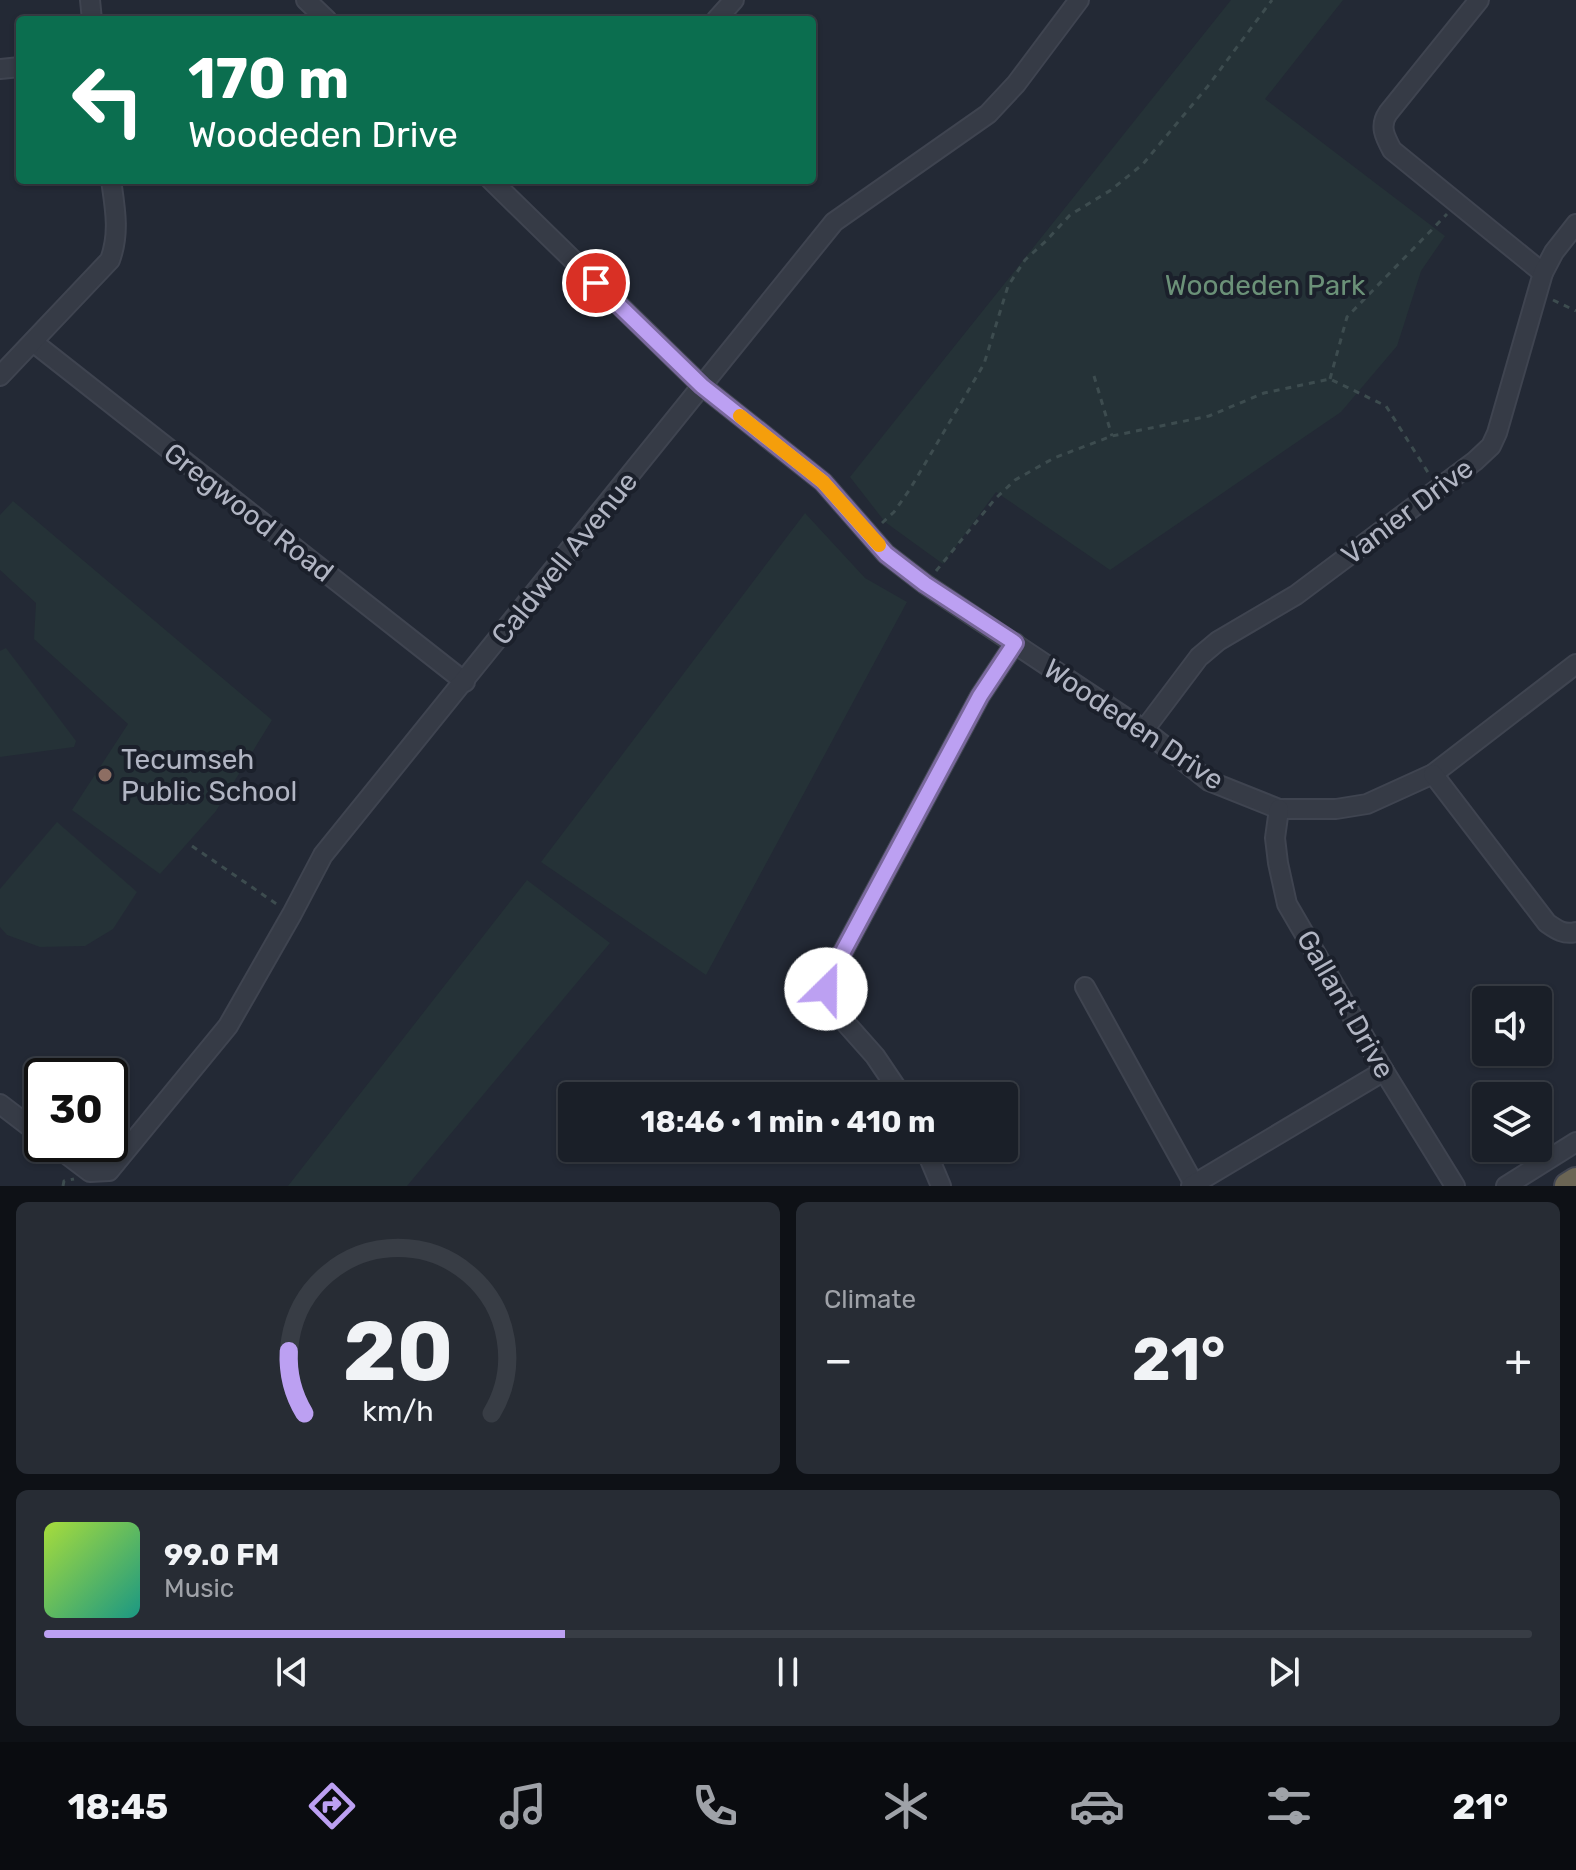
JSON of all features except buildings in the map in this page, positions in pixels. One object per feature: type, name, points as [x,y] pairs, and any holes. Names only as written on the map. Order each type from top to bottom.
[{"type":"highway","points":[[1568,1186],[1576,1181]]},
{"type":"street","points":[[306,0],[323,16]]},
{"type":"street","points":[[720,16],[734,0]]},
{"type":"street","name":"Caldwell Avenue","points":[[128,1148],[228,1026],[323,855],[834,222],[988,114],[1016,84],[1079,0]]},
{"type":"street","points":[[1479,0],[1388,113],[1383,123],[1384,136],[1392,150],[1543,273]]},
{"type":"street","points":[[0,376],[110,260],[118,229],[112,184]]},
{"type":"street","name":"Woodeden Drive","points":[[495,184],[702,386],[823,482],[886,554],[925,584],[1144,730],[1209,781],[1279,809],[1336,809],[1367,804],[1433,774],[1576,664]]},
{"type":"street","name":"Vanier Drive","points":[[1144,730],[1199,657],[1218,641],[1296,595],[1491,446],[1543,273],[1554,252],[1576,224]]},
{"type":"street","name":"Gregwood Road","points":[[33,342],[465,682]]},
{"type":"street","points":[[893,1082],[875,1056],[835,1011],[826,989],[831,974],[980,696],[1015,643]]},
{"type":"street","points":[[1433,774],[1547,923],[1557,931],[1576,932]]},
{"type":"street","name":"Gallant Drive","points":[[1279,809],[1275,838],[1287,904],[1455,1186]]},
{"type":"street","points":[[1085,987],[1193,1185],[1384,1071]]},
{"type":"street","points":[[0,1104],[24,1122]]},
{"type":"street","points":[[1506,1186],[1576,1142]]},
{"type":"street","name":"Caldwell Avenue","points":[[77,1162],[90,1172],[109,1171],[116,1162]]},
{"type":"street","points":[[931,1162],[941,1186]]},
{"type":"path","points":[[869,535],[894,512],[910,489],[984,364],[1008,286],[1025,260],[1070,215],[1111,190],[1143,164],[1208,86],[1272,0]]},
{"type":"path","points":[[1330,379],[1347,317],[1458,203]]},
{"type":"path","points":[[1538,293],[1576,311]]},
{"type":"path","points":[[1094,376],[1112,436]]},
{"type":"path","points":[[925,584],[995,499],[1015,480],[1054,458],[1112,436],[1209,416],[1264,393],[1330,379],[1386,406],[1438,488]]},
{"type":"path","points":[[192,846],[292,914]]},
{"type":"green space","name":"Woodeden Park","points":[[1231,0],[1343,0],[1265,99],[1445,236],[1421,271],[1397,346],[1341,412],[1110,570],[996,492],[943,564],[885,522],[850,477]]},
{"type":"green space","points":[[13,501],[272,720],[216,811],[160,874],[72,810],[128,724],[34,639],[36,603],[0,570],[0,515]]},
{"type":"green space","points":[[805,513],[865,578],[907,602],[706,975],[541,862]]},
{"type":"green space","points":[[6,648],[76,741],[74,747],[0,757],[0,651]]},
{"type":"green space","points":[[57,822],[137,892],[113,929],[85,946],[40,947],[7,935],[0,927],[0,889]]},
{"type":"green space","points":[[527,880],[610,943],[407,1186],[288,1186]]},
{"type":"slow traffic","points":[[740,416],[823,482],[879,545]]},
{"type":"place","name":"Tecumseh Public School","points":[[105,775]]},
{"type":"route","points":[[596,283],[702,386],[823,482],[886,554],[925,584],[1015,643],[980,696],[831,974],[826,989]]}]
